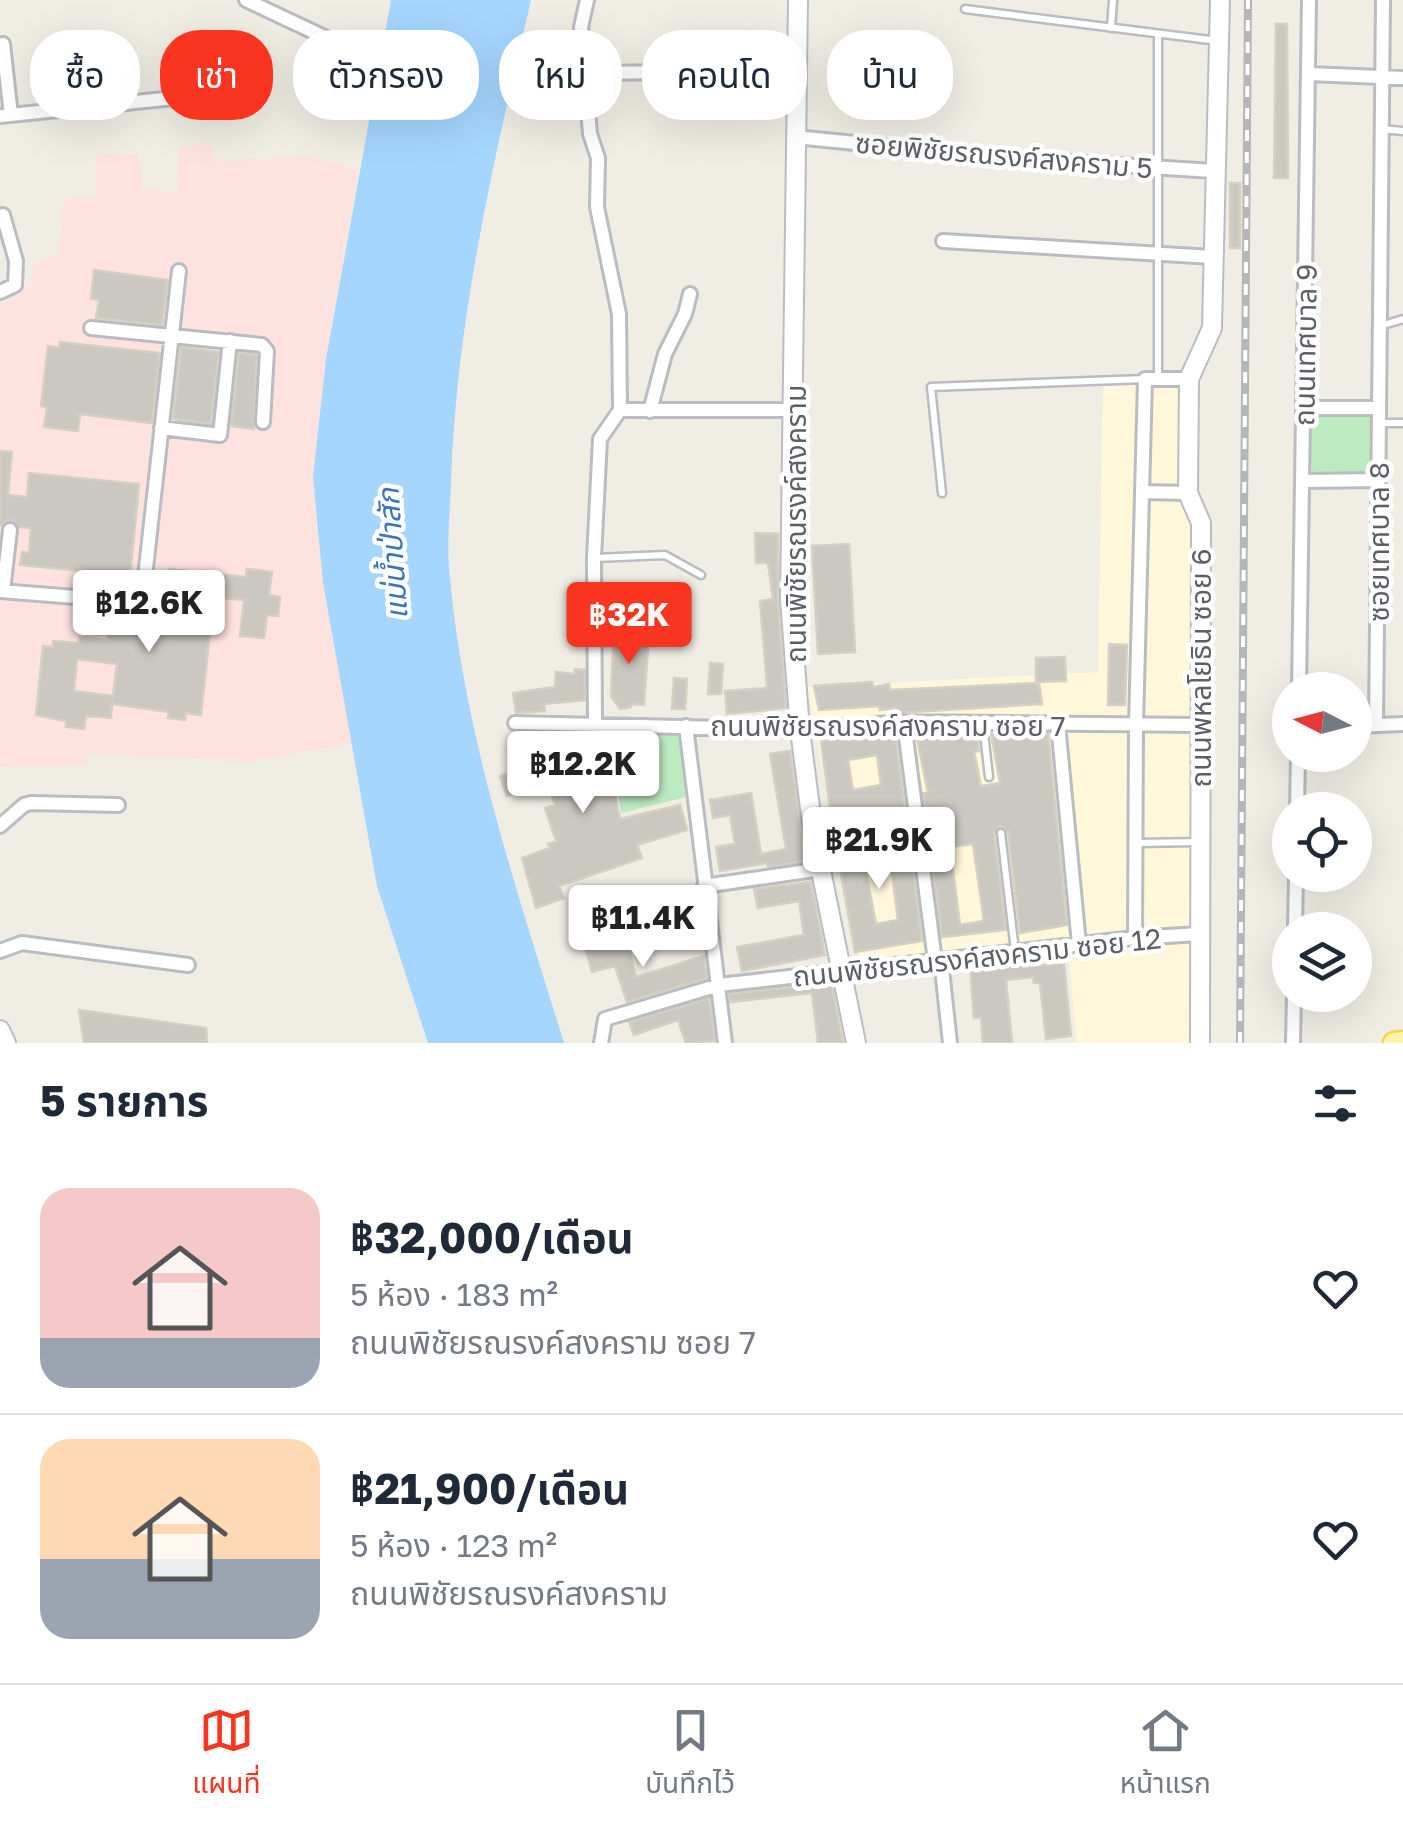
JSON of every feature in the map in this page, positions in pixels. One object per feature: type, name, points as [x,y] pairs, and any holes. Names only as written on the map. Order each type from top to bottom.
[{"type":"main road","points":[[1394,1043],[1403,1042]]},
{"type":"street","points":[[246,0],[311,30]]},
{"type":"street","points":[[581,30],[587,0]]},
{"type":"street","name":"ถนนพิชัยรณรงค์สงคราม","points":[[797,30],[798,0]]},
{"type":"street","name":"ถนนพหลโยธิน ซอย 6","points":[[1200,1043],[1201,522],[1188,493],[1189,379],[1212,328],[1220,0]]},
{"type":"street","name":"ถนนเทศบาล 9","points":[[1299,672],[1309,0]]},
{"type":"street","name":"ซอยเทศบาล 8","points":[[1376,725],[1383,0]]},
{"type":"street","points":[[3,44],[6,115],[160,99]]},
{"type":"street","points":[[1310,74],[1403,78]]},
{"type":"street","points":[[589,120],[598,158],[597,207],[619,314],[620,410],[600,439],[594,558],[594,725]]},
{"type":"street","name":"ถนนพิชัยรณรงค์สงคราม","points":[[795,120],[790,599],[813,831],[856,1043]]},
{"type":"street","name":"ซอยพิชัยรณรงค์สงคราม 5","points":[[795,137],[1006,158],[1214,171]]},
{"type":"street","points":[[0,292],[15,284],[18,272],[2,214]]},
{"type":"street","points":[[944,241],[1213,257]]},
{"type":"street","points":[[10,530],[1,591],[113,600],[132,597],[144,586],[179,272]]},
{"type":"street","points":[[650,410],[664,354],[685,314],[690,294]]},
{"type":"street","points":[[91,328],[262,345],[267,351],[263,422]]},
{"type":"street","points":[[161,428],[220,435],[230,342]]},
{"type":"street","points":[[1135,938],[1142,492],[1151,379],[1189,379]]},
{"type":"street","points":[[1304,408],[1378,408]]},
{"type":"street","points":[[620,410],[793,410]]},
{"type":"street","points":[[1302,481],[1378,480]]},
{"type":"street","points":[[1142,492],[1188,493]]},
{"type":"street","points":[[904,722],[950,1043]]},
{"type":"street","name":"ถนนพิชัยรณรงค์สงคราม ซอย 7","points":[[516,723],[800,730],[904,722],[1200,725]]},
{"type":"street","points":[[1058,724],[1079,944]]},
{"type":"street","points":[[1372,725],[1403,724]]},
{"type":"street","points":[[686,726],[725,1043]]},
{"type":"street","points":[[0,826],[24,805],[32,803],[118,805]]},
{"type":"street","points":[[704,886],[820,869]]},
{"type":"street","name":"ถนนพิชัยรณรงค์สงคราม ซอย 12","points":[[601,1043],[605,1020],[718,985],[1199,934]]},
{"type":"street","points":[[0,951],[22,943],[188,965]]},
{"type":"street","points":[[1293,1043],[1294,1012]]},
{"type":"street","points":[[0,1030],[6,1043]]},
{"type":"lane","points":[[1111,28],[1113,0]]},
{"type":"lane","points":[[966,9],[1219,41]]},
{"type":"lane","points":[[942,492],[931,387],[1151,379],[1158,34]]},
{"type":"lane","points":[[1380,129],[1403,131]]},
{"type":"lane","points":[[1379,327],[1403,319]]},
{"type":"lane","points":[[1378,423],[1403,423]]},
{"type":"lane","points":[[594,558],[670,556],[701,574]]},
{"type":"lane","points":[[982,723],[989,777]]},
{"type":"lane","points":[[813,831],[916,816]]},
{"type":"lane","points":[[1001,834],[1015,952]]},
{"type":"lane","points":[[1136,843],[1199,842]]},
{"type":"shaded area","points":[[210,143],[216,162],[309,156],[358,170],[326,359],[313,477],[323,583],[353,743],[249,762],[87,753],[86,765],[0,767],[0,299],[33,283],[32,265],[59,255],[63,198],[97,199],[95,156],[139,152],[142,189],[177,193],[179,148]]},
{"type":"shaded area","points":[[1200,385],[1198,494],[1207,518],[1209,1043],[1077,1043],[1068,952],[863,975],[807,687],[1098,672],[1103,386]]},
{"type":"green space","points":[[1374,412],[1374,474],[1309,475],[1309,413]]},
{"type":"green space","points":[[610,731],[680,733],[686,797],[621,813]]},
{"type":"water","name":"แม่น้ำป่าสัก","points":[[391,0],[531,0],[524,30],[499,30],[499,120],[504,120],[479,240],[460,361],[448,556],[456,628],[478,748],[564,1043],[428,1043],[377,886],[323,583],[313,477],[326,359],[369,120],[479,120],[479,30],[386,30]]},
{"type":"building","points":[[1276,24],[1287,24],[1288,178],[1274,178]]},
{"type":"building","points":[[1230,183],[1240,183],[1240,248],[1230,248]]},
{"type":"building","points":[[94,270],[168,280],[162,325],[96,318],[99,300],[91,299]]},
{"type":"building","points":[[60,342],[160,353],[152,423],[80,414],[78,431],[44,427],[47,407],[41,406],[48,346],[59,348]]},
{"type":"building","points":[[181,347],[219,352],[211,424],[173,419]]},
{"type":"building","points":[[239,353],[257,355],[254,429],[231,426]]},
{"type":"building","points":[[0,451],[12,452],[8,495],[27,497],[29,473],[139,484],[130,576],[20,565],[22,552],[29,553],[31,528],[19,527],[10,520],[0,525]]},
{"type":"building","points":[[755,533],[778,534],[778,600],[786,708],[727,714],[725,691],[767,685],[760,601],[773,599],[768,563],[756,563]]},
{"type":"building","points":[[849,544],[855,652],[818,654],[812,546]]},
{"type":"building","points":[[169,569],[246,577],[247,569],[272,572],[269,595],[280,597],[278,616],[267,615],[264,638],[240,636],[244,600],[199,596],[196,620],[211,622],[201,715],[186,713],[185,720],[168,718],[169,712],[112,704],[111,718],[86,716],[84,729],[66,727],[66,721],[36,715],[43,646],[53,647],[53,641],[79,643],[80,637],[107,640],[109,623],[128,625],[127,631],[140,633],[140,638],[159,640],[162,615],[178,617],[181,594],[166,592]],"holes":[[[77,659],[117,664],[113,696],[74,691]]]},
{"type":"building","points":[[614,627],[649,634],[644,705],[631,704],[620,709],[611,696]]},
{"type":"building","points":[[1109,644],[1127,645],[1125,705],[1108,705]]},
{"type":"building","points":[[1065,657],[1066,681],[1036,682],[1036,658]]},
{"type":"building","points":[[710,663],[723,664],[721,694],[708,694]]},
{"type":"building","points":[[575,669],[585,670],[585,700],[544,704],[545,711],[516,713],[513,693],[555,687],[556,672],[574,674]]},
{"type":"building","points":[[674,678],[687,679],[685,709],[672,709]]},
{"type":"building","points":[[872,682],[873,687],[889,684],[890,690],[1039,683],[1042,704],[897,713],[896,708],[880,710],[879,706],[819,710],[814,686]]},
{"type":"building","points":[[517,733],[602,735],[598,757],[606,754],[620,819],[680,805],[687,830],[637,845],[642,858],[559,886],[564,898],[536,908],[522,858],[550,848],[548,844],[556,841],[545,808],[555,805],[547,781],[507,796],[500,776],[586,747],[585,742],[518,750]]},
{"type":"building","points":[[895,733],[905,810],[831,815],[821,741]],"holes":[[[877,755],[881,785],[853,790],[848,760]]]},
{"type":"building","points":[[916,733],[977,733],[979,751],[974,752],[981,786],[1000,783],[991,733],[1048,733],[1067,925],[1020,933],[1008,832],[1001,826],[994,834],[1006,930],[942,937],[923,793],[928,793]],"holes":[[[973,844],[984,921],[960,925],[950,847]]]},
{"type":"building","points":[[790,751],[806,861],[720,871],[716,847],[735,844],[730,815],[713,818],[710,800],[751,793],[761,854],[786,849],[770,754]]},
{"type":"building","points":[[907,824],[922,941],[855,952],[834,835],[858,831],[876,924],[898,920],[886,827]]},
{"type":"building","points":[[811,882],[825,955],[742,971],[737,947],[804,935],[799,901],[758,908],[754,889]]},
{"type":"building","points":[[700,919],[701,931],[651,945],[647,932]]},
{"type":"building","points":[[626,938],[636,977],[704,956],[707,978],[627,1002],[615,966],[592,972],[585,947]]},
{"type":"building","points":[[1024,961],[1025,967],[1064,963],[1071,1036],[1046,1039],[1040,983],[1034,983],[1033,977],[1006,980],[1012,1043],[983,1043],[981,1017],[974,1018],[970,967]]},
{"type":"building","points":[[831,982],[843,1043],[818,1043],[812,993],[730,1002],[729,994]]},
{"type":"building","points":[[709,998],[715,1041],[686,1043],[678,1020],[634,1035],[629,1022]]},
{"type":"building","points":[[79,1010],[206,1028],[207,1043],[84,1043]]},
{"type":"railway","points":[[1240,1043],[1248,0]]}]
